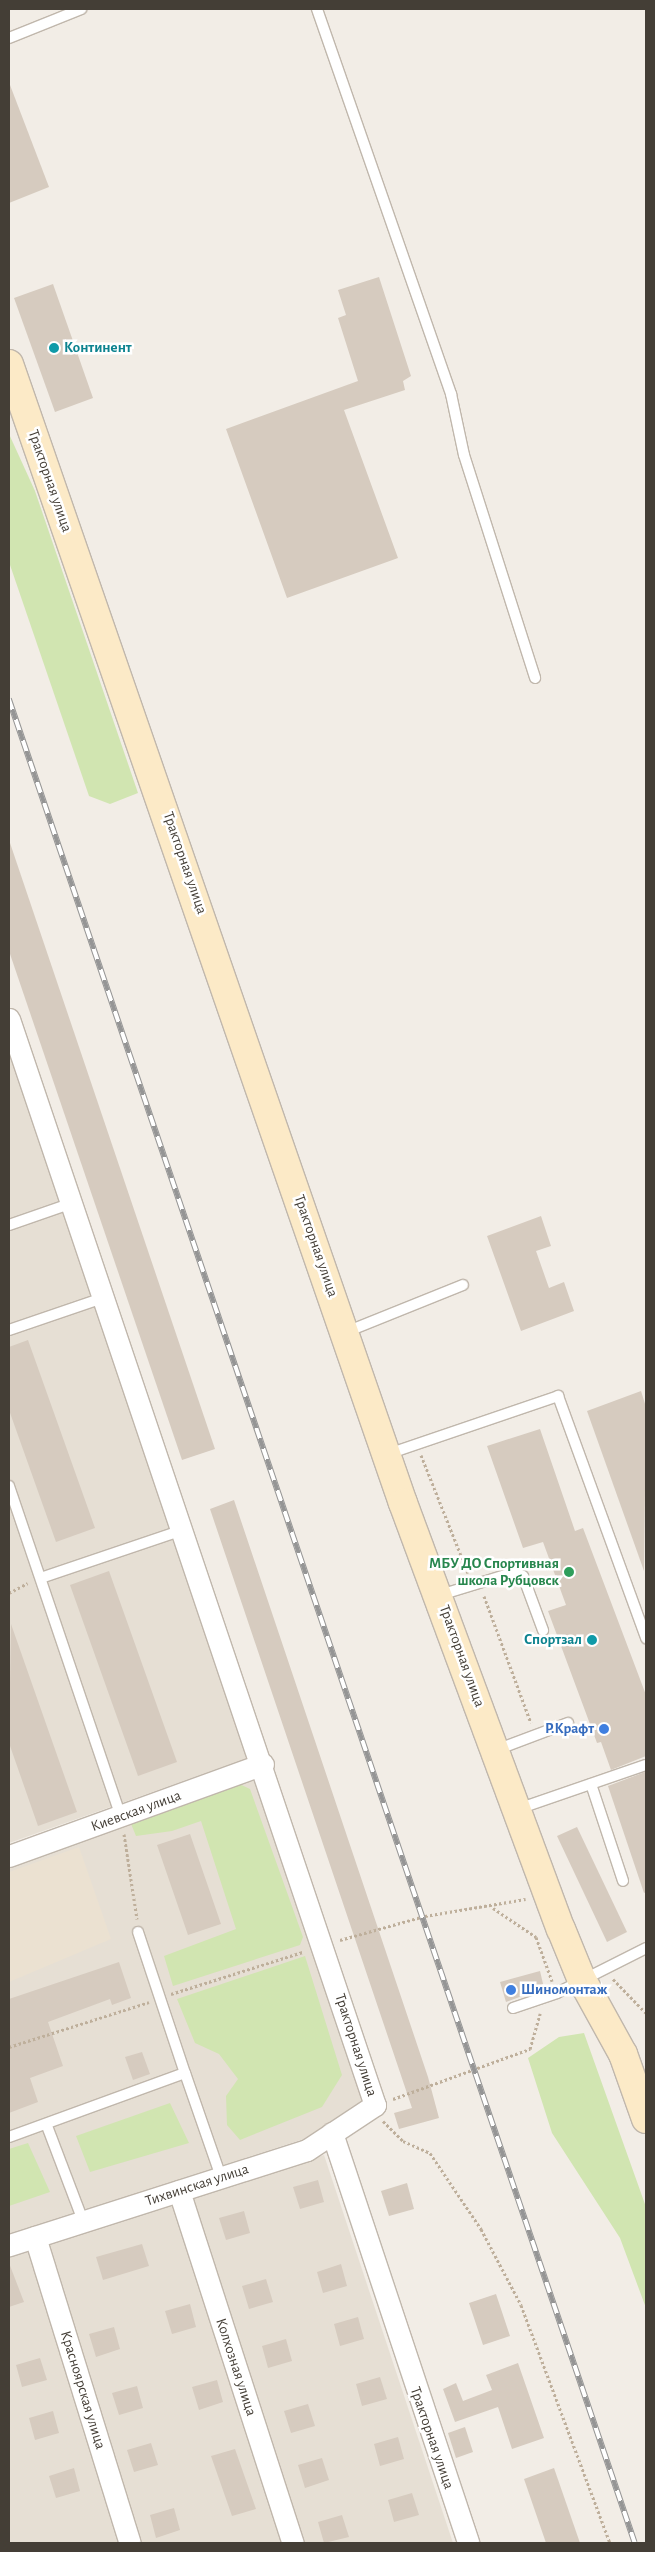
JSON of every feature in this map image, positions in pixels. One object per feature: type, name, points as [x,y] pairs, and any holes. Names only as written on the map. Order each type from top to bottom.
[{"type":"street","name":"Тракторная улица","points":[[9,364],[387,1455],[549,1895],[592,1973],[639,2076],[646,2119]]},
{"type":"street","name":"Тракторная улица","points":[[9,1019],[263,1764],[375,2105]]},
{"type":"street","name":"Киевская улица","points":[[9,1856],[263,1764]]},
{"type":"street","name":"Тихвинская улица","points":[[9,2245],[307,2150],[375,2105]]},
{"type":"street","name":"Тракторная улица","points":[[332,2133],[468,2543]]},
{"type":"street","name":"Колхозная улица","points":[[179,2191],[293,2543]]},
{"type":"street","name":"Красноярская улица","points":[[35,2237],[130,2543]]},
{"type":"lane","points":[[9,38],[81,9]]},
{"type":"lane","points":[[318,9],[451,394],[464,455],[535,678]]},
{"type":"lane","points":[[9,1226],[72,1203]]},
{"type":"lane","points":[[345,1332],[462,1285]]},
{"type":"lane","points":[[9,1330],[104,1298]]},
{"type":"lane","points":[[387,1455],[558,1396],[646,1638]]},
{"type":"lane","points":[[9,1486],[13,1512],[41,1578],[122,1816]]},
{"type":"lane","points":[[41,1578],[183,1530]]},
{"type":"lane","points":[[440,1595],[515,1572],[524,1576],[543,1630]]},
{"type":"lane","points":[[495,1751],[568,1723]]},
{"type":"lane","points":[[518,1810],[646,1765]]},
{"type":"lane","points":[[591,1784],[623,1881]]},
{"type":"lane","points":[[138,1932],[221,2178]]},
{"type":"lane","points":[[513,2008],[556,1993],[592,1973],[646,1948]]},
{"type":"lane","points":[[9,2136],[47,2126],[185,2073]]},
{"type":"lane","points":[[47,2126],[83,2221]]},
{"type":"path","points":[[417,1444],[476,1584],[536,1736]]},
{"type":"path","points":[[9,1593],[41,1578]]},
{"type":"path","points":[[544,1583],[553,1580]]},
{"type":"path","points":[[122,1816],[138,1932]]},
{"type":"path","points":[[323,1946],[425,1916],[492,1907],[549,1895]]},
{"type":"path","points":[[492,1907],[536,1938],[556,1993]]},
{"type":"path","points":[[592,1973],[646,2013]]},
{"type":"path","points":[[544,1998],[530,2049],[375,2105],[385,2125],[403,2141],[430,2153],[445,2171],[481,2229],[521,2305],[610,2543]]},
{"type":"shaded area","points":[[9,1020],[251,1757],[9,1843]]},
{"type":"shaded area","points":[[259,1779],[363,2101],[304,2139],[9,2235],[9,1865]]},
{"type":"shaded area","points":[[79,1847],[111,1939],[9,1982],[9,1872]]},
{"type":"shaded area","points":[[324,2155],[453,2543],[9,2543],[9,2257]]},
{"type":"green space","points":[[9,434],[35,491],[138,793],[110,804],[89,796],[9,562]]},
{"type":"green space","points":[[235,1782],[250,1789],[303,1937],[300,1945],[173,1986],[164,1956],[236,1929],[201,1821],[172,1831],[136,1836],[129,1819]]},
{"type":"green space","points":[[305,1956],[342,2075],[322,2107],[240,2140],[227,2125],[226,2096],[238,2079],[219,2054],[195,2043],[177,1999]]},
{"type":"green space","points":[[584,2033],[646,2207],[646,2308],[620,2238],[552,2133],[528,2058],[559,2037]]},
{"type":"green space","points":[[170,2103],[189,2143],[90,2172],[76,2136]]},
{"type":"green space","points":[[28,2143],[50,2192],[9,2206],[9,2149]]},
{"type":"building","points":[[9,86],[49,187],[9,203]]},
{"type":"building","points":[[379,277],[411,376],[403,381],[405,390],[344,410],[398,558],[287,598],[226,429],[358,381],[338,318],[346,315],[338,290]]},
{"type":"building","name":"Континент","points":[[53,284],[93,398],[55,412],[14,298]]},
{"type":"building","points":[[9,840],[215,1449],[182,1460],[9,951]]},
{"type":"building","points":[[541,1216],[551,1246],[536,1251],[549,1288],[564,1282],[574,1311],[521,1331],[487,1236]]},
{"type":"building","points":[[28,1340],[95,1528],[56,1542],[9,1410],[9,1347]]},
{"type":"building","points":[[641,1391],[646,1407],[644,1571],[587,1411]]},
{"type":"building","points":[[540,1429],[575,1531],[583,1528],[646,1695],[646,1756],[611,1770],[601,1742],[597,1743],[548,1611],[566,1605],[543,1542],[523,1548],[487,1446]]},
{"type":"building","points":[[234,1500],[428,2077],[439,2118],[399,2129],[394,2113],[412,2108],[210,1509]]},
{"type":"building","points":[[109,1571],[177,1762],[138,1776],[70,1585]]},
{"type":"building","points":[[11,1624],[77,1812],[38,1826],[9,1743]]},
{"type":"building","points":[[645,1772],[646,1892],[644,1893],[608,1786]]},
{"type":"building","points":[[577,1827],[627,1932],[607,1942],[557,1836]]},
{"type":"building","points":[[190,1834],[221,1924],[188,1935],[157,1845]]},
{"type":"building","points":[[119,1962],[131,1998],[112,2005],[110,1999],[48,2022],[63,2066],[30,2078],[38,2102],[9,2113],[9,1999]]},
{"type":"building","points":[[540,1971],[544,1988],[506,2002],[500,1982]]},
{"type":"building","points":[[142,2052],[150,2074],[133,2080],[125,2057]]},
{"type":"building","points":[[318,2180],[324,2202],[300,2209],[293,2187]]},
{"type":"building","points":[[407,2183],[414,2209],[389,2216],[381,2191]]},
{"type":"building","points":[[244,2211],[250,2233],[226,2240],[219,2218]]},
{"type":"building","points":[[142,2244],[149,2266],[103,2280],[96,2257]]},
{"type":"building","points":[[9,2263],[24,2302],[9,2307]]},
{"type":"building","points":[[341,2264],[347,2286],[323,2293],[317,2272]]},
{"type":"building","points":[[266,2279],[273,2302],[249,2309],[242,2286]]},
{"type":"building","points":[[496,2294],[510,2336],[483,2345],[469,2303]]},
{"type":"building","points":[[190,2304],[196,2327],[172,2334],[165,2311]]},
{"type":"building","points":[[358,2317],[364,2339],[340,2346],[334,2324]]},
{"type":"building","points":[[114,2327],[120,2349],[96,2357],[89,2334]]},
{"type":"building","points":[[286,2339],[292,2361],[268,2368],[262,2346]]},
{"type":"building","points":[[40,2358],[47,2380],[22,2387],[16,2365]]},
{"type":"building","points":[[518,2363],[544,2438],[512,2449],[498,2407],[455,2422],[443,2389],[456,2383],[463,2401],[492,2390],[486,2375]]},
{"type":"building","points":[[380,2377],[387,2399],[362,2406],[356,2384]]},
{"type":"building","points":[[217,2380],[223,2402],[199,2410],[192,2387]]},
{"type":"building","points":[[137,2386],[143,2408],[119,2415],[112,2393]]},
{"type":"building","points":[[308,2404],[315,2426],[291,2433],[284,2411]]},
{"type":"building","points":[[53,2411],[59,2433],[35,2440],[29,2418]]},
{"type":"building","points":[[465,2427],[473,2452],[456,2458],[448,2433]]},
{"type":"building","points":[[398,2437],[404,2459],[380,2466],[374,2444]]},
{"type":"building","points":[[151,2443],[158,2465],[134,2472],[127,2450]]},
{"type":"building","points":[[235,2449],[256,2509],[232,2516],[211,2456]]},
{"type":"building","points":[[322,2458],[329,2480],[305,2488],[298,2465]]},
{"type":"building","points":[[74,2468],[80,2491],[56,2498],[49,2476]]},
{"type":"building","points":[[554,2468],[580,2543],[546,2543],[524,2479]]},
{"type":"building","points":[[412,2493],[419,2515],[394,2522],[388,2500]]},
{"type":"building","points":[[174,2508],[180,2530],[156,2538],[150,2515]]},
{"type":"building","points":[[342,2515],[349,2537],[324,2543],[318,2522]]},
{"type":"railway","points":[[9,699],[635,2543]]},
{"type":"place","name":"Континент","points":[[54,348]]},
{"type":"place","name":"МБУ ДО Спортивная школа Рубцовск","points":[[569,1572]]},
{"type":"place","name":"Спортзал","points":[[592,1640]]},
{"type":"place","name":"Р.Крафт","points":[[604,1729]]},
{"type":"place","name":"Шиномонтаж","points":[[511,1990]]}]
